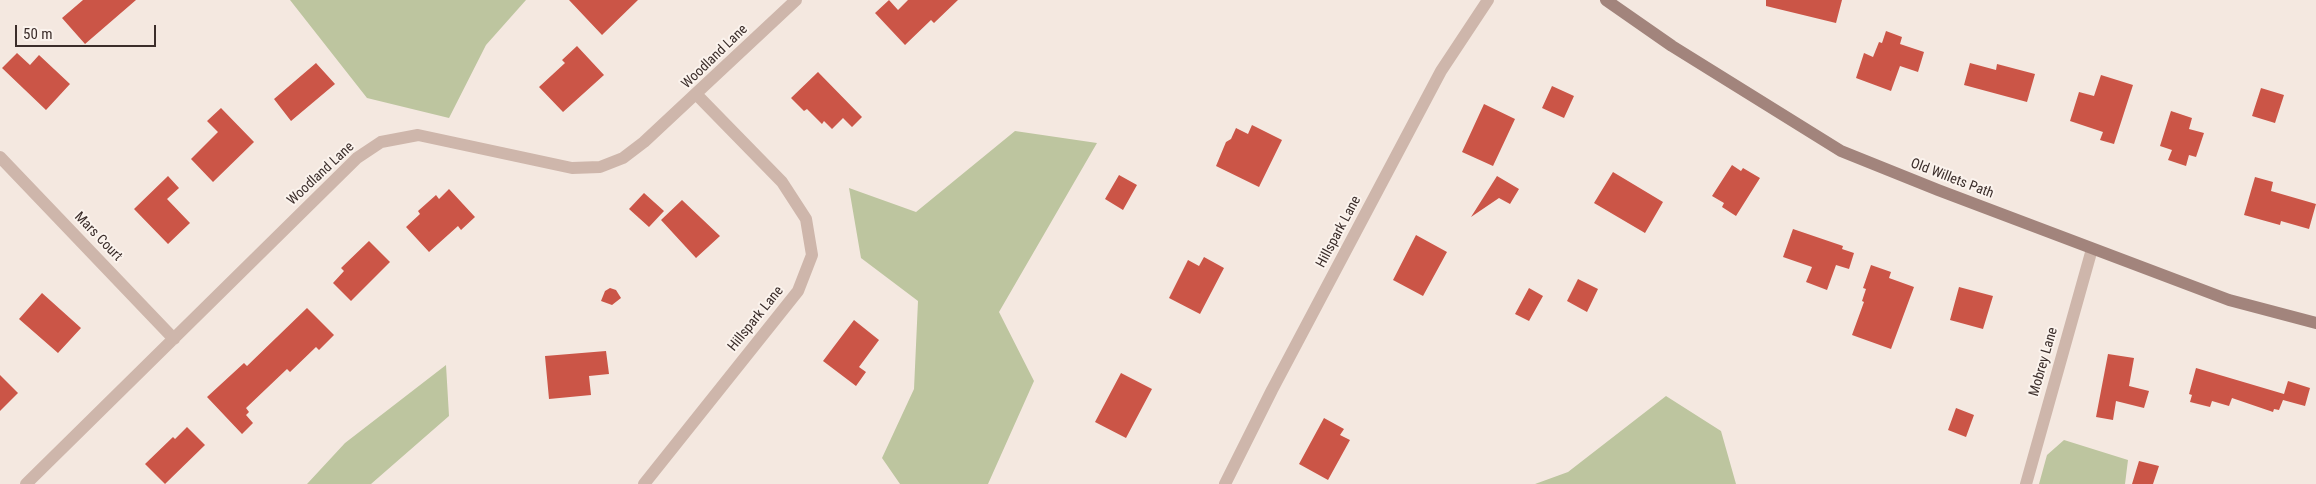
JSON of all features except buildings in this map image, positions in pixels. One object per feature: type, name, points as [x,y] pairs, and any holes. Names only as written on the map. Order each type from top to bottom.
[{"type":"main road","name":"Old Willets Path","points":[[1606,0],[1672,46],[1840,151],[2229,300],[2316,323]]},
{"type":"street","name":"Woodland Lane","points":[[26,484],[357,158],[381,142],[418,135],[572,168],[600,167],[623,158],[644,142],[697,95],[796,0]]},
{"type":"street","name":"Hillspark Lane","points":[[1225,484],[1276,382],[1441,71],[1488,0]]},
{"type":"street","name":"Hillspark Lane","points":[[644,484],[798,291],[812,255],[806,219],[782,182],[697,95]]},
{"type":"street","name":"Mars Court","points":[[0,157],[174,339]]},
{"type":"street","name":"Mobrey Lane","points":[[2026,484],[2092,249]]},
{"type":"green space","points":[[290,0],[526,0],[486,45],[449,118],[367,98]]},
{"type":"green space","points":[[1015,131],[1097,143],[999,312],[1034,381],[988,484],[900,484],[882,458],[914,389],[918,301],[861,258],[849,188],[916,212]]},
{"type":"green space","points":[[446,365],[449,416],[371,484],[307,484],[345,443]]},
{"type":"green space","points":[[1666,396],[1721,431],[1736,484],[1535,484],[1568,472]]},
{"type":"green space","points":[[2064,440],[2128,460],[2125,484],[2039,484],[2047,455]]}]
